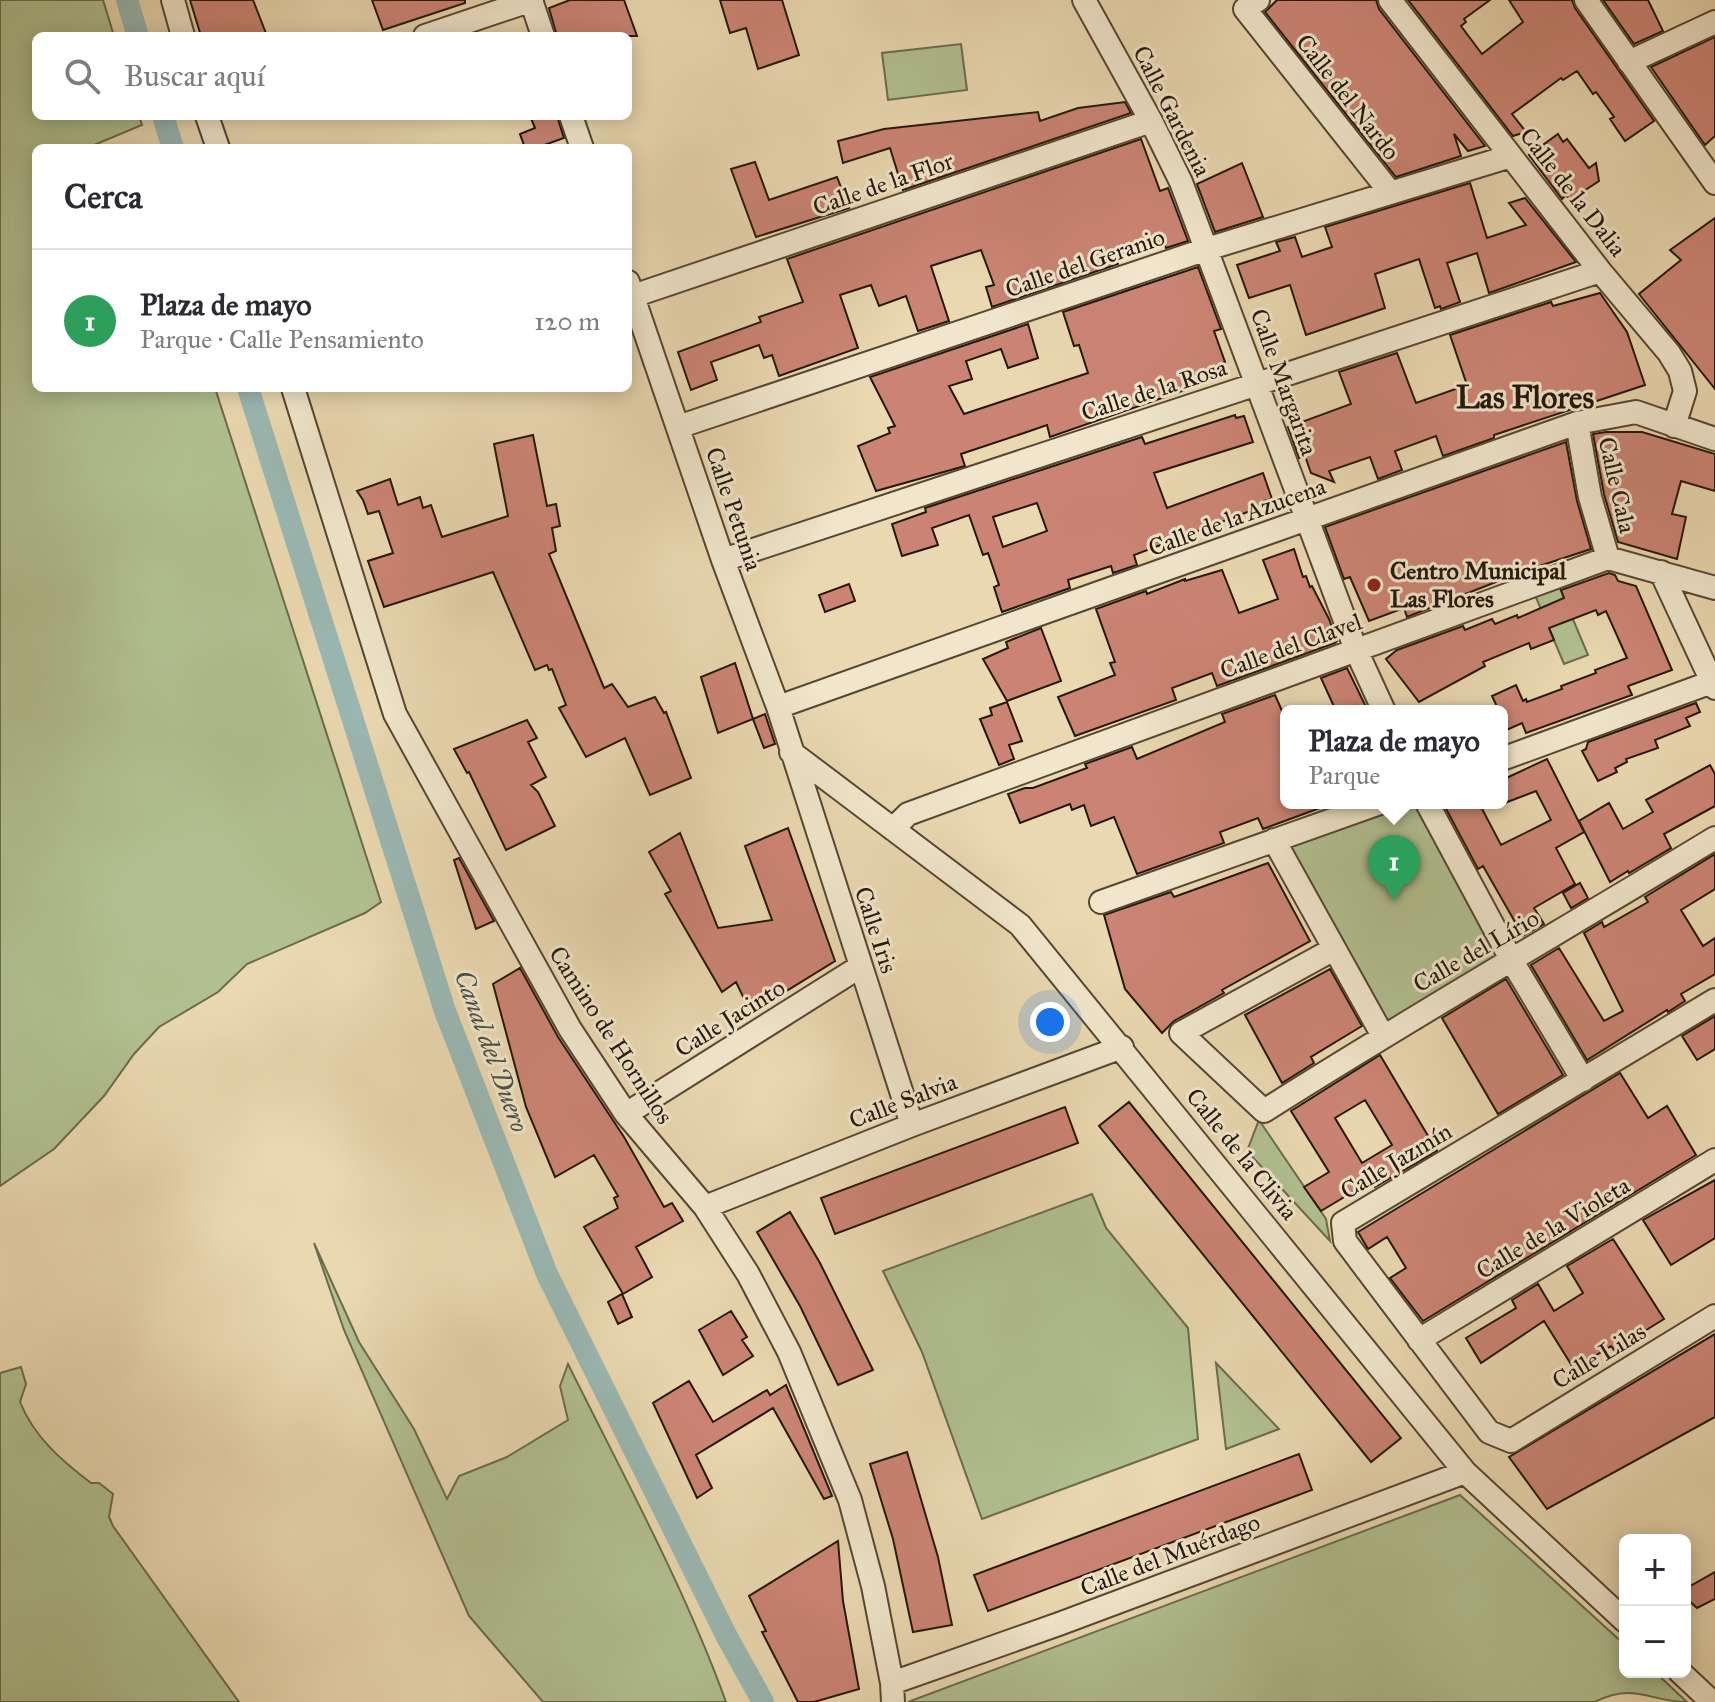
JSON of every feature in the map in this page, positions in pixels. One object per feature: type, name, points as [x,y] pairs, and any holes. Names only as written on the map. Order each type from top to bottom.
[{"type":"street","points":[[173,0],[182,32]]},
{"type":"street","points":[[437,32],[531,0],[542,32]]},
{"type":"street","name":"Calle Gardenia","points":[[1084,0],[1151,121],[1181,182],[1207,249]]},
{"type":"street","name":"Calle del Nardo","points":[[1258,0],[1245,9],[1390,192]]},
{"type":"street","name":"Calle de la Dalia","points":[[1390,0],[1600,271],[1669,353],[1680,371],[1685,391],[1674,426]]},
{"type":"street","points":[[1586,0],[1715,183]]},
{"type":"street","points":[[1629,62],[1715,22]]},
{"type":"street","points":[[208,120],[217,144]]},
{"type":"street","points":[[572,120],[581,144]]},
{"type":"street","name":"Calle de la Flor","points":[[632,288],[1151,121]]},
{"type":"street","name":"Calle del Geranio","points":[[678,427],[1207,249],[1511,156]]},
{"type":"street","name":"Calle Margarita","points":[[1207,249],[1356,650],[1381,705]]},
{"type":"street","name":"Calle de la Rosa","points":[[723,560],[1600,271]]},
{"type":"street","name":"Calle Petunia","points":[[632,295],[723,560],[778,707],[791,752]]},
{"type":"street","name":"Camino de Hornillos","points":[[294,392],[395,714],[570,1029],[626,1114],[705,1207],[748,1274],[789,1352],[822,1427],[854,1514],[873,1586],[892,1693]]},
{"type":"street","name":"Calle de la Azucena","points":[[778,707],[1577,423],[1636,412],[1715,439]]},
{"type":"street","name":"Calle Cala","points":[[1577,423],[1590,497],[1608,558]]},
{"type":"street","points":[[1608,558],[1715,588]]},
{"type":"street","name":"Calle del Clavel","points":[[893,829],[908,814],[1608,558]]},
{"type":"street","points":[[1508,757],[1714,685],[1661,572]]},
{"type":"street","name":"Calle de la Clivia","points":[[791,752],[1020,925],[1465,1472],[1619,1615]]},
{"type":"street","name":"Calle Iris","points":[[791,752],[912,1125]]},
{"type":"street","points":[[1101,902],[1363,809]]},
{"type":"street","points":[[1430,809],[1512,961],[1583,1080]]},
{"type":"street","name":"Calle del Lírio","points":[[1334,949],[1181,1033],[1264,1111],[1383,1036],[1715,838]]},
{"type":"street","points":[[1274,840],[1383,1036]]},
{"type":"street","name":"Calle Jacinto","points":[[626,1114],[861,966]]},
{"type":"street","name":"Calle Jazmín","points":[[1511,1441],[1489,1432],[1345,1241],[1343,1223],[1715,1000]]},
{"type":"street","name":"Calle Salvia","points":[[705,1207],[912,1125],[1122,1047]]},
{"type":"street","name":"Calle de la Violeta","points":[[1419,1340],[1715,1160]]},
{"type":"street","name":"Calle Lilas","points":[[1511,1441],[1715,1316]]},
{"type":"street","name":"Calle del Muérdago","points":[[892,1693],[1073,1619],[1465,1472]]},
{"type":"street","points":[[1686,1678],[1712,1702]]},
{"type":"green space","points":[[0,0],[103,0],[113,32],[32,32],[32,120],[140,120],[142,125],[97,144],[32,144],[32,392],[216,392],[381,902],[365,913],[247,964],[218,992],[159,1027],[134,1054],[104,1096],[54,1149],[0,1186]]},
{"type":"green space","points":[[961,44],[967,90],[888,100],[882,53]]},
{"type":"green space","points":[[1559,586],[1588,655],[1564,664],[1535,595]]},
{"type":"green space","points":[[1363,809],[1430,809],[1512,961],[1383,1036],[1274,840]]},
{"type":"green space","points":[[1259,1120],[1326,1219],[1330,1241],[1247,1151]]},
{"type":"green space","points":[[1092,1194],[1106,1228],[1188,1328],[1198,1439],[982,1519],[922,1352],[883,1271]]},
{"type":"green space","points":[[314,1243],[359,1342],[414,1429],[447,1499],[459,1476],[507,1457],[568,1420],[560,1386],[568,1364],[672,1573],[726,1702],[543,1702],[469,1616],[344,1330]]},
{"type":"green space","points":[[1216,1363],[1279,1429],[1226,1449]]},
{"type":"green space","points":[[21,1367],[26,1384],[20,1402],[33,1426],[70,1466],[91,1483],[99,1483],[113,1494],[109,1517],[113,1526],[239,1702],[0,1702],[0,1373]]},
{"type":"green space","points":[[1460,1495],[1619,1640],[1619,1678],[1661,1678],[1687,1702],[1632,1693],[1609,1696],[1595,1702],[908,1702]]},
{"type":"building","points":[[190,0],[253,0],[265,32],[200,32]]},
{"type":"building","points":[[372,0],[465,0],[465,3],[383,30]]},
{"type":"building","points":[[570,0],[624,0],[637,36],[632,36],[632,32],[556,32],[549,8]]},
{"type":"building","points":[[720,0],[782,0],[799,55],[758,69],[746,28],[730,33]]},
{"type":"building","points":[[1277,0],[1376,0],[1379,9],[1485,146],[1468,151],[1454,134],[1461,156],[1396,177],[1265,12]]},
{"type":"building","points":[[1408,0],[1490,0],[1464,19],[1466,22],[1461,26],[1482,54],[1523,22],[1509,0],[1572,0],[1654,121],[1625,141],[1610,119],[1614,117],[1577,71],[1563,80],[1561,78],[1512,114],[1526,132],[1513,136]]},
{"type":"building","points":[[1603,0],[1648,0],[1663,31],[1634,44]]},
{"type":"building","points":[[1715,37],[1715,136],[1705,145],[1651,67]]},
{"type":"building","points":[[1125,102],[1131,113],[903,190],[890,148],[843,163],[838,141],[884,129],[1038,112],[1040,121],[1078,108]]},
{"type":"building","points":[[532,120],[558,120],[564,138],[547,144],[524,144],[520,134],[535,128]]},
{"type":"building","points":[[1558,134],[1563,142],[1567,139],[1589,168],[1596,163],[1599,181],[1570,200],[1566,195],[1562,199],[1529,155]]},
{"type":"building","points":[[1141,139],[1160,191],[1168,188],[1188,241],[1166,248],[1163,240],[1115,256],[1118,264],[992,307],[986,287],[994,285],[981,250],[931,266],[949,321],[918,331],[906,296],[879,306],[871,285],[840,295],[858,348],[779,376],[772,355],[764,358],[759,345],[711,362],[717,380],[691,390],[678,352],[761,322],[759,317],[803,302],[787,259]]},
{"type":"building","points":[[755,162],[769,200],[837,177],[849,208],[756,237],[731,169]]},
{"type":"building","points":[[1242,163],[1263,217],[1215,232],[1197,184]]},
{"type":"building","points":[[1470,183],[1487,238],[1526,225],[1509,203],[1525,198],[1576,262],[1489,293],[1477,253],[1447,263],[1460,302],[1441,309],[1440,306],[1435,308],[1419,259],[1375,274],[1385,308],[1306,335],[1290,285],[1249,298],[1237,265],[1280,251],[1276,242],[1295,237],[1302,257],[1332,247],[1325,227]]},
{"type":"building","points":[[1715,218],[1715,389],[1639,294],[1681,260],[1670,250]]},
{"type":"building","points":[[1198,267],[1221,329],[1214,331],[1225,362],[1187,377],[1191,388],[1050,437],[1047,425],[961,454],[965,466],[876,491],[858,446],[890,433],[888,428],[895,426],[870,377],[1028,324],[1038,358],[1008,368],[1001,349],[966,361],[972,379],[949,386],[964,414],[1088,373],[1079,345],[1074,346],[1063,312]]},
{"type":"building","points":[[1600,293],[1627,332],[1645,385],[1494,435],[1494,438],[1443,456],[1436,436],[1395,451],[1402,470],[1378,479],[1370,457],[1329,471],[1334,482],[1311,473],[1305,456],[1299,458],[1288,427],[1351,404],[1339,372],[1397,353],[1416,403],[1467,385],[1450,335],[1551,302],[1553,306]]},
{"type":"building","points":[[1235,415],[1236,418],[1244,416],[1253,442],[1154,473],[1167,508],[1263,473],[1272,499],[1264,501],[1266,505],[1134,555],[1137,565],[1113,573],[1111,566],[1068,580],[1070,588],[1002,612],[994,587],[999,585],[988,553],[983,555],[969,515],[932,528],[938,545],[902,556],[892,524],[926,512],[925,508],[1142,437],[1145,444]],"holes":[[[1037,503],[1047,531],[1003,547],[993,517]]]},
{"type":"building","points":[[1642,432],[1715,454],[1715,491],[1681,481],[1672,514],[1686,517],[1677,559],[1618,542],[1604,494],[1593,434]]},
{"type":"building","points":[[533,435],[547,506],[556,504],[560,526],[552,528],[556,551],[549,554],[604,688],[612,684],[628,707],[655,697],[666,712],[691,778],[650,795],[625,738],[586,757],[559,708],[566,705],[552,669],[549,670],[547,665],[535,670],[493,572],[384,607],[368,561],[393,553],[379,511],[368,514],[357,491],[390,479],[398,505],[420,497],[423,508],[431,505],[442,537],[508,516],[494,444]]},
{"type":"building","points":[[1566,442],[1577,501],[1591,549],[1524,571],[1407,617],[1404,608],[1369,621],[1350,577],[1344,579],[1325,527]]},
{"type":"building","points":[[1294,549],[1303,577],[1306,576],[1329,619],[1337,641],[1335,643],[1217,686],[1212,673],[1172,688],[1176,700],[1075,736],[1058,697],[1115,675],[1110,663],[1115,662],[1096,609],[1146,591],[1147,594],[1185,579],[1222,570],[1239,613],[1278,599],[1263,560]]},
{"type":"building","points":[[1609,573],[1615,575],[1618,581],[1636,586],[1672,670],[1628,686],[1632,695],[1526,733],[1522,723],[1508,729],[1508,705],[1496,705],[1492,696],[1516,685],[1523,701],[1526,699],[1527,702],[1627,658],[1606,611],[1598,615],[1596,610],[1549,628],[1554,640],[1531,649],[1529,643],[1483,662],[1485,666],[1419,702],[1386,659],[1397,650],[1463,626],[1465,630],[1492,619],[1495,624],[1517,615],[1518,618],[1564,598],[1561,590]]},
{"type":"building","points":[[849,584],[855,601],[825,612],[819,595]]},
{"type":"building","points":[[1041,628],[1061,681],[1007,701],[983,659],[1008,648],[1006,642]]},
{"type":"building","points":[[735,663],[753,719],[718,733],[701,677]]},
{"type":"building","points":[[1347,668],[1365,705],[1333,705],[1321,678]]},
{"type":"building","points":[[1275,695],[1280,706],[1280,809],[1317,809],[1263,829],[1258,818],[1220,832],[1224,843],[1137,874],[1114,817],[1091,826],[1084,805],[1072,810],[1070,804],[1020,823],[1008,794],[1087,768],[1085,764],[1132,747],[1137,759],[1225,722],[1222,714]]},
{"type":"building","points":[[1007,702],[1022,741],[1009,745],[1014,759],[999,765],[980,719],[992,715],[990,708]]},
{"type":"building","points":[[1696,703],[1700,712],[1686,718],[1690,726],[1655,740],[1658,748],[1626,759],[1627,762],[1615,768],[1617,772],[1598,781],[1582,751],[1588,742]]},
{"type":"building","points":[[765,714],[775,744],[764,748],[753,719]]},
{"type":"building","points":[[527,720],[537,738],[528,742],[546,777],[531,785],[538,792],[555,826],[506,850],[469,772],[454,749]]},
{"type":"building","points":[[1547,759],[1584,832],[1556,848],[1575,884],[1534,908],[1544,924],[1523,936],[1483,866],[1478,869],[1446,809],[1482,809],[1501,845],[1551,820],[1536,791],[1508,802],[1508,777]]},
{"type":"building","points":[[1710,765],[1715,774],[1715,806],[1664,834],[1671,848],[1610,882],[1579,821],[1609,803],[1623,829],[1653,812],[1646,800]]},
{"type":"building","points":[[788,828],[835,961],[775,998],[748,1007],[736,982],[722,992],[665,894],[671,891],[649,852],[680,833],[718,928],[772,920],[745,846]]},
{"type":"building","points":[[1715,854],[1715,889],[1681,910],[1703,946],[1715,938],[1715,974],[1681,994],[1685,1001],[1587,1060],[1531,965],[1559,948],[1604,1021],[1623,1011],[1584,933],[1602,922],[1604,927],[1648,902],[1645,897]]},
{"type":"building","points":[[459,858],[494,921],[476,929],[454,860]]},
{"type":"building","points":[[1268,863],[1310,941],[1222,990],[1224,993],[1174,1021],[1162,1033],[1125,989],[1104,915],[1171,892],[1174,897]]},
{"type":"building","points":[[1580,883],[1588,898],[1571,908],[1563,893]]},
{"type":"building","points":[[520,968],[558,1037],[624,1137],[664,1207],[672,1203],[683,1221],[636,1247],[652,1277],[623,1294],[584,1227],[618,1208],[614,1198],[618,1196],[594,1155],[555,1177],[526,1107],[493,984]]},
{"type":"building","points":[[1330,969],[1362,1026],[1311,1057],[1314,1063],[1282,1083],[1245,1015]]},
{"type":"building","points":[[1506,979],[1563,1075],[1498,1114],[1442,1018]]},
{"type":"building","points":[[1715,1016],[1715,1049],[1697,1060],[1682,1036]]},
{"type":"building","points":[[1380,1055],[1437,1151],[1375,1187],[1371,1181],[1321,1211],[1304,1187],[1329,1172],[1291,1111]],"holes":[[[1365,1100],[1392,1145],[1362,1163],[1335,1118]]]},
{"type":"building","points":[[1620,1073],[1648,1118],[1667,1106],[1696,1155],[1423,1321],[1390,1278],[1406,1268],[1387,1237],[1368,1249],[1358,1232]]},
{"type":"building","points":[[1129,1102],[1401,1438],[1371,1462],[1099,1126]]},
{"type":"building","points":[[1065,1107],[1078,1143],[835,1234],[821,1198]]},
{"type":"building","points":[[1715,1180],[1715,1238],[1671,1265],[1643,1220]]},
{"type":"building","points":[[790,1212],[820,1263],[873,1370],[838,1385],[800,1306],[757,1232]]},
{"type":"building","points":[[1613,1239],[1664,1319],[1614,1350],[1611,1346],[1574,1369],[1544,1321],[1481,1363],[1466,1338],[1516,1308],[1512,1300],[1538,1284],[1554,1311],[1583,1293],[1567,1266]]},
{"type":"building","points":[[622,1294],[632,1317],[618,1324],[608,1302]]},
{"type":"building","points":[[731,1311],[747,1337],[742,1340],[753,1356],[723,1375],[699,1330]]},
{"type":"building","points":[[1715,1334],[1715,1417],[1547,1509],[1509,1457]]},
{"type":"building","points":[[689,1381],[713,1422],[767,1390],[770,1395],[786,1385],[832,1496],[824,1499],[773,1408],[696,1455],[712,1488],[697,1498],[653,1403]]},
{"type":"building","points":[[907,1452],[938,1557],[952,1625],[913,1632],[893,1539],[870,1464]]},
{"type":"building","points":[[1299,1454],[1312,1490],[988,1611],[974,1575]]},
{"type":"building","points":[[838,1541],[843,1601],[859,1689],[814,1702],[798,1702],[762,1632],[766,1631],[749,1596]]},
{"type":"building","points":[[1715,1572],[1715,1599],[1697,1608],[1691,1602],[1691,1586]]},
{"type":"waterway","name":"Canal del Duero","points":[[127,0],[137,32]]},
{"type":"waterway","name":"Canal del Duero","points":[[164,120],[172,144]]},
{"type":"waterway","name":"Canal del Duero","points":[[249,392],[445,1011],[547,1274],[727,1637],[763,1702]]},
{"type":"place","name":"Centro Municipal Las Flores","points":[[1374,585]]},
{"type":"place","name":"Plaza de mayo","points":[[1394,901]]},
{"type":"district","name":"Las Flores","points":[[1525,397]]}]
